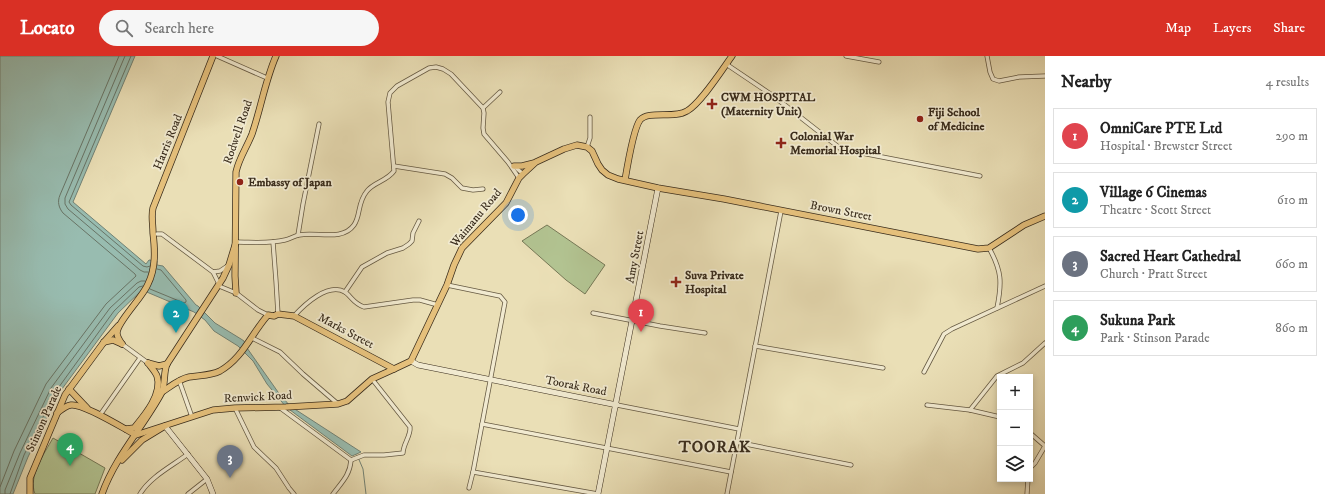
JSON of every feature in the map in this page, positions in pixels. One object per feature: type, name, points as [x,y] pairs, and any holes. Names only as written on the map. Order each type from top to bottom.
[{"type":"main road","name":"Harris Road","points":[[144,292],[152,275],[154,260],[155,236],[152,217],[153,208],[213,56]]},
{"type":"main road","name":"Rodwell Road","points":[[236,293],[236,172],[253,130],[267,78],[276,56]]},
{"type":"main road","points":[[587,147],[592,151],[602,170],[608,175],[624,180],[635,134],[641,119],[646,116],[677,115],[687,111],[697,103],[732,56]]},
{"type":"main road","name":"Waimanu Road","points":[[411,361],[438,305],[462,248],[506,203],[521,176],[536,162],[564,149],[577,145],[587,147]]},
{"type":"main road","points":[[514,166],[522,166],[536,162]]},
{"type":"main road","name":"Brown Street","points":[[624,180],[658,188],[978,249],[989,248]]},
{"type":"main road","name":"Amy Street","points":[[598,494],[617,404],[658,188]]},
{"type":"main road","points":[[989,248],[1024,225],[1045,216]]},
{"type":"main road","points":[[162,392],[164,371],[167,364],[219,285],[229,265],[236,242]]},
{"type":"main road","name":"Stinson Parade","points":[[30,494],[30,478],[69,388],[144,292]]},
{"type":"main road","name":"Marks Street","points":[[268,315],[274,316],[278,314],[294,316],[394,369]]},
{"type":"main road","points":[[102,494],[114,468],[162,392],[179,380],[188,377],[214,374],[231,363],[242,353],[268,315]]},
{"type":"main road","points":[[122,321],[117,332],[122,344]]},
{"type":"main road","points":[[104,342],[113,340],[122,344]]},
{"type":"main road","points":[[338,404],[347,401],[372,379],[411,361]]},
{"type":"main road","name":"Toorak Road","points":[[411,361],[418,365],[617,404]]},
{"type":"main road","points":[[148,363],[159,366],[167,364]]},
{"type":"main road","points":[[122,428],[134,428],[154,399],[158,382],[157,377],[148,363]]},
{"type":"main road","points":[[69,388],[89,409]]},
{"type":"main road","name":"Renwick Road","points":[[136,435],[213,410],[338,404]]},
{"type":"main road","points":[[57,413],[67,406],[78,405],[89,409],[136,435]]},
{"type":"main road","points":[[114,468],[142,440],[165,426],[207,479],[213,494]]},
{"type":"street","points":[[217,56],[267,78]]},
{"type":"street","points":[[846,56],[879,62]]},
{"type":"street","points":[[987,56],[990,72],[993,78],[999,81],[1018,77],[1045,76]]},
{"type":"street","points":[[726,64],[772,95],[841,149],[980,176]]},
{"type":"street","points":[[236,242],[273,242],[290,239],[298,235],[341,234],[354,225],[357,218],[360,200],[365,193],[370,187],[389,177],[394,171],[388,102],[390,93],[397,86],[429,68],[444,68],[483,108],[484,134],[521,176]]},
{"type":"street","points":[[483,108],[500,92]]},
{"type":"street","points":[[587,147],[590,138],[590,117]]},
{"type":"street","points":[[298,235],[302,204],[319,124]]},
{"type":"street","points":[[508,162],[514,166],[521,176]]},
{"type":"street","points":[[394,166],[445,174],[452,178],[462,188],[473,190],[483,189]]},
{"type":"street","points":[[727,494],[781,211]]},
{"type":"street","points":[[345,292],[362,267],[387,253],[404,248],[409,244],[412,241],[413,233],[419,221]]},
{"type":"street","points":[[155,236],[162,234],[213,272],[219,285],[236,293],[258,310],[268,315]]},
{"type":"street","points":[[273,242],[278,314]]},
{"type":"street","points":[[989,248],[997,261],[1000,276],[997,308]]},
{"type":"street","points":[[213,272],[220,271],[229,265]]},
{"type":"street","points":[[447,285],[500,296],[505,302],[469,488]]},
{"type":"street","points":[[924,372],[944,334],[1045,286]]},
{"type":"street","points":[[294,316],[321,293],[329,290],[345,292],[359,305],[364,307],[413,300],[420,300],[438,305]]},
{"type":"street","points":[[593,313],[706,333]]},
{"type":"street","points":[[250,340],[280,352],[338,404]]},
{"type":"street","points":[[970,410],[997,376],[1023,363],[1045,343]]},
{"type":"street","points":[[122,344],[148,363]]},
{"type":"street","points":[[755,346],[883,368]]},
{"type":"street","points":[[100,415],[140,358]]},
{"type":"street","points":[[351,460],[364,455],[403,453],[403,448],[410,431],[410,427],[372,379]]},
{"type":"street","points":[[179,380],[192,417]]},
{"type":"street","name":"Toorak Road","points":[[617,404],[739,429]]},
{"type":"street","points":[[927,404],[970,410],[997,416]]},
{"type":"street","points":[[278,407],[351,460]]},
{"type":"street","points":[[235,408],[254,448],[276,468],[282,479],[294,494]]},
{"type":"street","points":[[240,419],[242,408]]},
{"type":"street","points":[[482,424],[731,472]]},
{"type":"street","points":[[1033,436],[1045,446],[1039,458],[1033,465]]},
{"type":"street","points":[[736,442],[851,465]]},
{"type":"street","points":[[140,494],[154,479],[188,454]]},
{"type":"street","points":[[333,494],[347,475],[350,469],[351,460]]},
{"type":"street","points":[[473,472],[598,494]]},
{"type":"street","points":[[188,494],[207,479]]},
{"type":"street","points":[[1026,494],[1028,482]]},
{"type":"green space","points":[[547,225],[605,265],[585,294],[566,280],[522,241]]},
{"type":"green space","points":[[53,438],[105,468],[95,494],[35,494],[33,487],[35,473]]},
{"type":"water","points":[[0,56],[135,56],[73,202],[146,264],[149,260],[157,261],[157,265],[163,266],[196,305],[215,323],[244,341],[247,348],[278,392],[290,406],[361,452],[352,456],[286,407],[267,384],[253,361],[238,346],[214,331],[205,320],[194,312],[142,290],[118,313],[59,393],[28,457],[13,494],[0,494]]},
{"type":"waterway","points":[[357,455],[363,469],[366,494]]},
{"type":"place","name":"CWM HOSPITAL (Maternity Unit)","points":[[712,104]]},
{"type":"place","name":"Fiji School of Medicine","points":[[920,119]]},
{"type":"place","name":"Colonial War Memorial Hospital","points":[[781,143]]},
{"type":"place","name":"Embassy of Japan","points":[[240,182]]},
{"type":"place","name":"Suva Private Hospital","points":[[676,282]]},
{"type":"place","name":"OmniCare PTE Ltd","points":[[641,332]]},
{"type":"place","name":"Village 6 Cinemas","points":[[176,333]]},
{"type":"place","name":"Sukuna Park","points":[[70,466]]},
{"type":"place","name":"Sacred Heart Cathedral","points":[[230,478]]},
{"type":"district","name":"TOORAK","points":[[715,447]]}]
